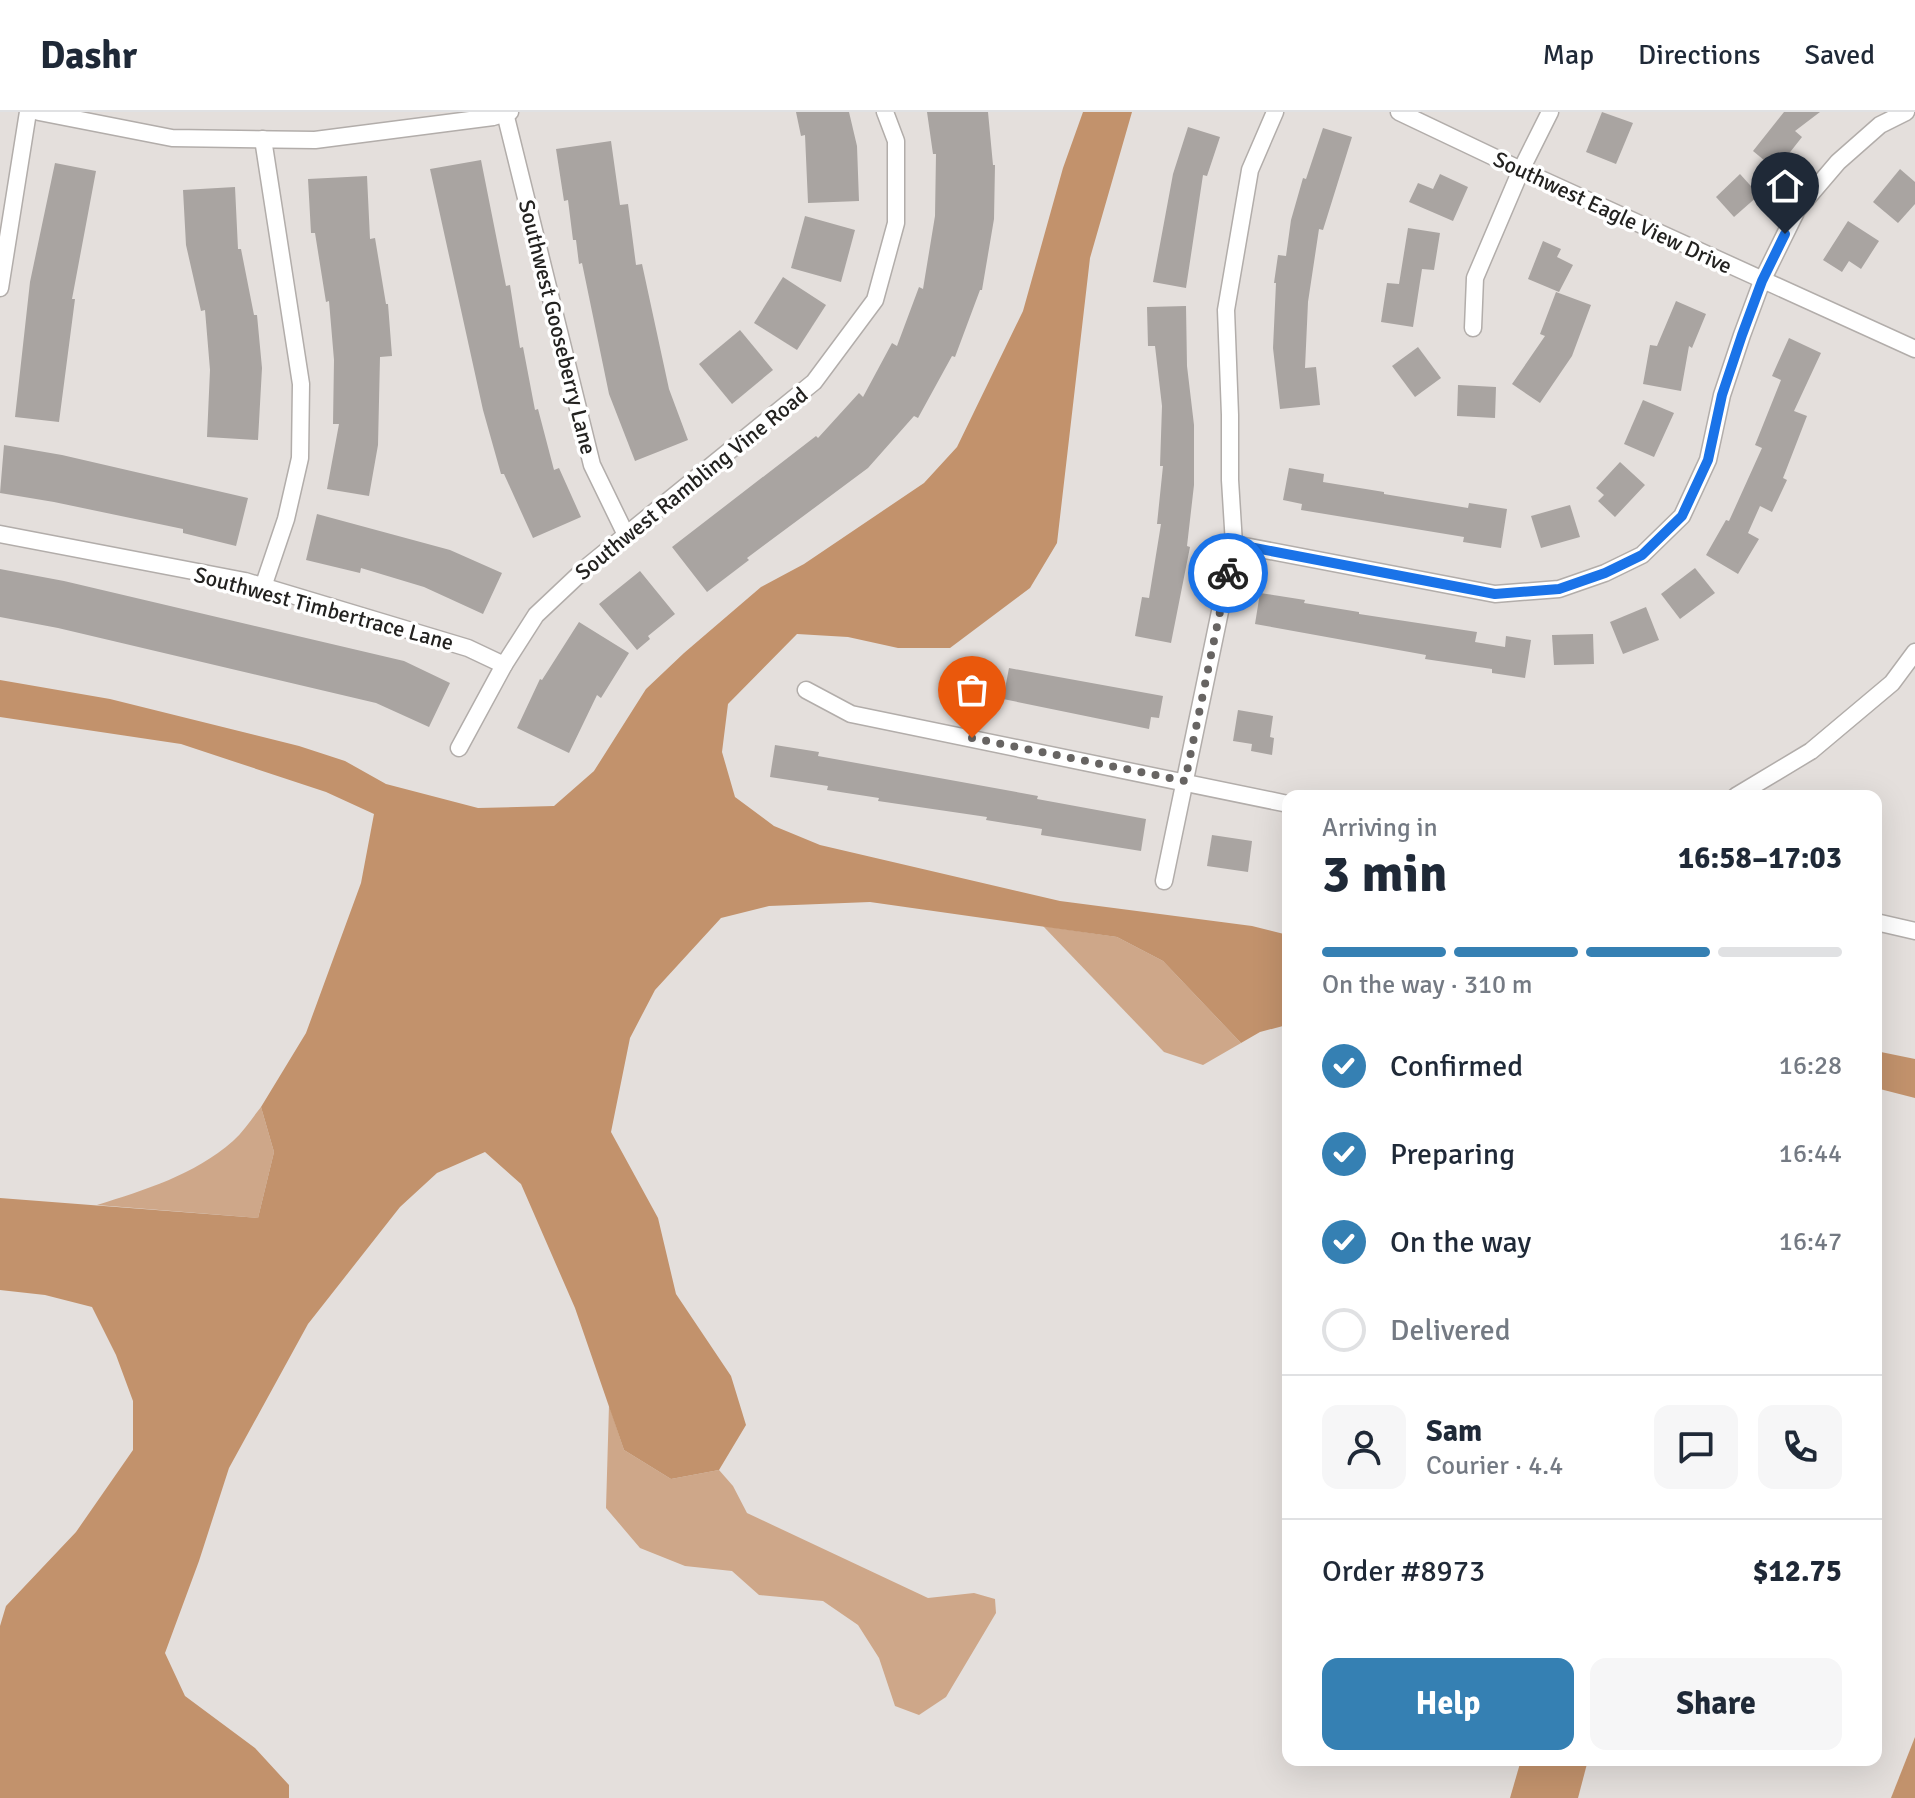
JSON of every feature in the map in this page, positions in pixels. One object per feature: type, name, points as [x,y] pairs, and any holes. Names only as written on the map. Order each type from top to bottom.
[{"type":"street","points":[[0,288],[28,112]]},
{"type":"street","points":[[39,112],[172,138],[315,140],[507,113]]},
{"type":"street","name":"Southwest Rambling Vine Road","points":[[459,748],[504,665],[536,615],[588,566],[814,382],[875,300],[896,223],[896,141],[885,112]]},
{"type":"street","points":[[1164,881],[1234,544],[1226,310],[1250,170],[1275,112]]},
{"type":"street","name":"Southwest Eagle View Drive","points":[[1399,112],[1915,349]]},
{"type":"street","points":[[1473,328],[1475,278],[1521,170],[1550,112]]},
{"type":"street","points":[[1234,544],[1495,594],[1559,589],[1605,573],[1642,555],[1682,516],[1708,460],[1722,395],[1762,281],[1797,210],[1838,162],[1880,125],[1906,112]]},
{"type":"street","name":"Southwest Gooseberry Lane","points":[[507,113],[592,465],[626,535]]},
{"type":"street","points":[[263,139],[301,384],[300,458],[286,519],[263,587]]},
{"type":"street","name":"Southwest Timbertrace Lane","points":[[0,534],[263,587],[468,648],[504,665]]},
{"type":"street","points":[[1746,790],[1811,751],[1892,683],[1915,652]]},
{"type":"street","points":[[806,690],[851,714],[1282,803]]},
{"type":"street","points":[[1882,923],[1915,931]]},
{"type":"shaded area","points":[[1083,112],[1132,112],[1090,258],[1057,543],[1030,588],[950,648],[898,648],[848,637],[797,634],[728,704],[722,752],[735,797],[774,826],[820,845],[1060,901],[1252,926],[1282,934],[1282,1026],[1260,1032],[1241,1043],[1163,961],[1117,937],[870,902],[769,906],[721,918],[655,990],[630,1038],[611,1132],[658,1218],[676,1294],[731,1376],[746,1425],[719,1470],[671,1479],[624,1450],[575,1308],[521,1184],[485,1152],[437,1173],[400,1207],[308,1324],[229,1468],[165,1653],[185,1696],[255,1748],[289,1785],[289,1798],[0,1798],[0,1626],[6,1606],[76,1532],[133,1450],[133,1401],[116,1355],[92,1307],[45,1295],[0,1290],[0,1198],[258,1218],[274,1152],[261,1107],[306,1033],[361,883],[374,814],[326,792],[181,744],[0,717],[0,680],[110,699],[299,746],[345,761],[386,784],[478,808],[554,806],[594,771],[646,689],[684,653],[761,587],[804,564],[924,483],[957,447],[1023,311],[1063,168]]},
{"type":"shaded area","points":[[1043,926],[1117,937],[1163,961],[1241,1043],[1203,1065],[1164,1052]]},
{"type":"shaded area","points":[[1882,1052],[1915,1059],[1915,1098],[1882,1090]]},
{"type":"shaded area","points":[[261,1107],[274,1152],[258,1218],[97,1205],[151,1187],[202,1163],[233,1141]]},
{"type":"shaded area","points":[[609,1405],[624,1450],[671,1479],[719,1470],[733,1486],[747,1513],[928,1598],[974,1593],[995,1599],[996,1613],[946,1697],[919,1715],[895,1706],[879,1658],[858,1625],[823,1601],[759,1595],[732,1571],[685,1566],[640,1548],[606,1508]]},
{"type":"shaded area","points":[[1915,1737],[1915,1798],[1891,1798]]},
{"type":"shaded area","points":[[1519,1766],[1586,1766],[1578,1798],[1510,1798]]},
{"type":"building","points":[[796,112],[849,112],[857,146],[859,201],[808,203],[805,135],[801,136]]},
{"type":"building","points":[[927,112],[988,112],[995,165],[994,219],[982,290],[955,357],[952,356],[918,418],[914,416],[868,468],[747,558],[749,560],[707,592],[672,547],[816,436],[818,438],[859,393],[863,397],[892,343],[897,346],[919,287],[923,289],[935,216],[936,154],[933,154]]},
{"type":"building","points":[[1602,112],[1633,123],[1616,164],[1586,152]]},
{"type":"building","points":[[1784,112],[1820,112],[1795,131],[1802,137],[1776,170],[1753,151]]},
{"type":"building","points":[[1188,127],[1220,137],[1207,176],[1203,175],[1186,288],[1153,282],[1173,174]]},
{"type":"building","points":[[1323,128],[1352,137],[1323,230],[1319,229],[1308,302],[1305,368],[1316,367],[1320,405],[1280,409],[1273,348],[1274,283],[1278,255],[1286,256],[1291,220],[1303,178],[1306,179]]},
{"type":"building","points":[[611,141],[620,205],[628,204],[636,265],[642,264],[669,389],[688,440],[635,461],[609,394],[582,263],[579,264],[576,240],[573,240],[568,200],[564,201],[556,149]]},
{"type":"building","points":[[481,160],[535,410],[538,409],[554,470],[559,468],[581,517],[533,538],[504,474],[501,474],[483,410],[430,169]]},
{"type":"building","points":[[55,163],[96,171],[72,299],[75,299],[59,422],[15,417],[30,282]]},
{"type":"building","points":[[1900,169],[1915,182],[1915,204],[1898,223],[1873,202]]},
{"type":"building","points":[[1440,174],[1468,187],[1453,221],[1409,202],[1418,183],[1433,189]]},
{"type":"building","points":[[1740,174],[1759,195],[1734,217],[1716,197]]},
{"type":"building","points":[[367,176],[370,239],[375,238],[388,304],[392,356],[380,357],[378,445],[369,496],[327,489],[339,424],[333,424],[334,360],[329,301],[326,302],[315,233],[311,233],[308,179]]},
{"type":"building","points":[[235,187],[238,249],[241,249],[254,315],[257,315],[262,368],[258,440],[207,437],[210,370],[205,310],[201,311],[186,245],[183,190]]},
{"type":"building","points":[[805,216],[855,230],[841,282],[791,268]]},
{"type":"building","points":[[1848,221],[1879,241],[1861,269],[1849,261],[1842,272],[1823,260]]},
{"type":"building","points":[[1408,228],[1440,233],[1434,270],[1422,269],[1413,327],[1381,322],[1387,283],[1399,284]]},
{"type":"building","points":[[1543,241],[1561,249],[1557,257],[1573,265],[1559,292],[1528,279]]},
{"type":"building","points":[[783,277],[826,305],[797,350],[754,323]]},
{"type":"building","points":[[1556,292],[1591,305],[1572,356],[1540,403],[1512,384],[1545,336],[1540,334]]},
{"type":"building","points":[[1676,301],[1706,314],[1692,348],[1689,346],[1681,391],[1643,384],[1650,345],[1657,346]]},
{"type":"building","points":[[1186,306],[1187,366],[1194,425],[1194,485],[1187,546],[1190,547],[1171,643],[1135,636],[1142,597],[1149,598],[1161,524],[1157,524],[1163,466],[1160,466],[1162,406],[1155,346],[1148,346],[1147,307]]},
{"type":"building","points":[[740,330],[773,370],[732,404],[699,364]]},
{"type":"building","points":[[1789,338],[1821,353],[1794,411],[1807,416],[1783,478],[1787,480],[1772,512],[1760,506],[1748,533],[1759,539],[1738,574],[1706,555],[1726,520],[1729,521],[1762,448],[1755,445],[1781,380],[1772,376]]},
{"type":"building","points":[[1418,347],[1441,378],[1415,397],[1392,366]]},
{"type":"building","points":[[1458,385],[1496,387],[1495,418],[1457,416]]},
{"type":"building","points":[[1643,400],[1674,413],[1654,457],[1624,444]]},
{"type":"building","points":[[4,445],[62,455],[248,498],[236,546],[183,533],[183,529],[0,493]]},
{"type":"building","points":[[1620,462],[1645,485],[1615,517],[1598,501],[1604,495],[1596,488]]},
{"type":"building","points":[[1289,468],[1324,474],[1323,482],[1384,494],[1468,508],[1469,503],[1507,509],[1501,548],[1463,542],[1464,537],[1301,510],[1302,504],[1283,500]]},
{"type":"building","points":[[1570,505],[1580,537],[1541,548],[1531,516]]},
{"type":"building","points":[[317,514],[450,550],[502,573],[483,614],[424,587],[361,568],[360,573],[306,560]]},
{"type":"building","points":[[1695,568],[1715,593],[1680,619],[1661,594]]},
{"type":"building","points":[[0,569],[64,581],[404,661],[450,683],[429,727],[376,703],[0,617]]},
{"type":"building","points":[[640,571],[675,614],[648,636],[650,639],[637,650],[599,604]]},
{"type":"building","points":[[1260,593],[1305,600],[1304,603],[1359,614],[1477,632],[1475,642],[1505,647],[1506,636],[1531,640],[1525,678],[1492,673],[1492,669],[1425,659],[1426,655],[1255,624]]},
{"type":"building","points":[[1646,607],[1659,640],[1623,654],[1610,622]]},
{"type":"building","points":[[579,622],[629,653],[601,698],[597,695],[569,753],[517,728],[540,679]]},
{"type":"building","points":[[1593,634],[1594,664],[1554,665],[1552,635]]},
{"type":"building","points":[[1009,668],[1163,696],[1159,718],[1151,717],[1149,729],[1003,699]]},
{"type":"building","points":[[1238,710],[1273,716],[1270,737],[1274,738],[1272,755],[1251,751],[1252,744],[1233,741]]},
{"type":"building","points":[[775,745],[1146,819],[1141,851],[1041,835],[1042,829],[986,820],[987,817],[878,801],[879,798],[827,790],[828,786],[770,777]]},
{"type":"building","points":[[1212,835],[1252,841],[1248,872],[1207,866]]},
{"type":"way so far","points":[[972,738],[1185,781],[1228,573]]},
{"type":"route","points":[[1228,573],[1234,544],[1495,594],[1559,589],[1605,573],[1642,555],[1682,516],[1708,460],[1722,395],[1742,335],[1762,281],[1785,234]]}]
